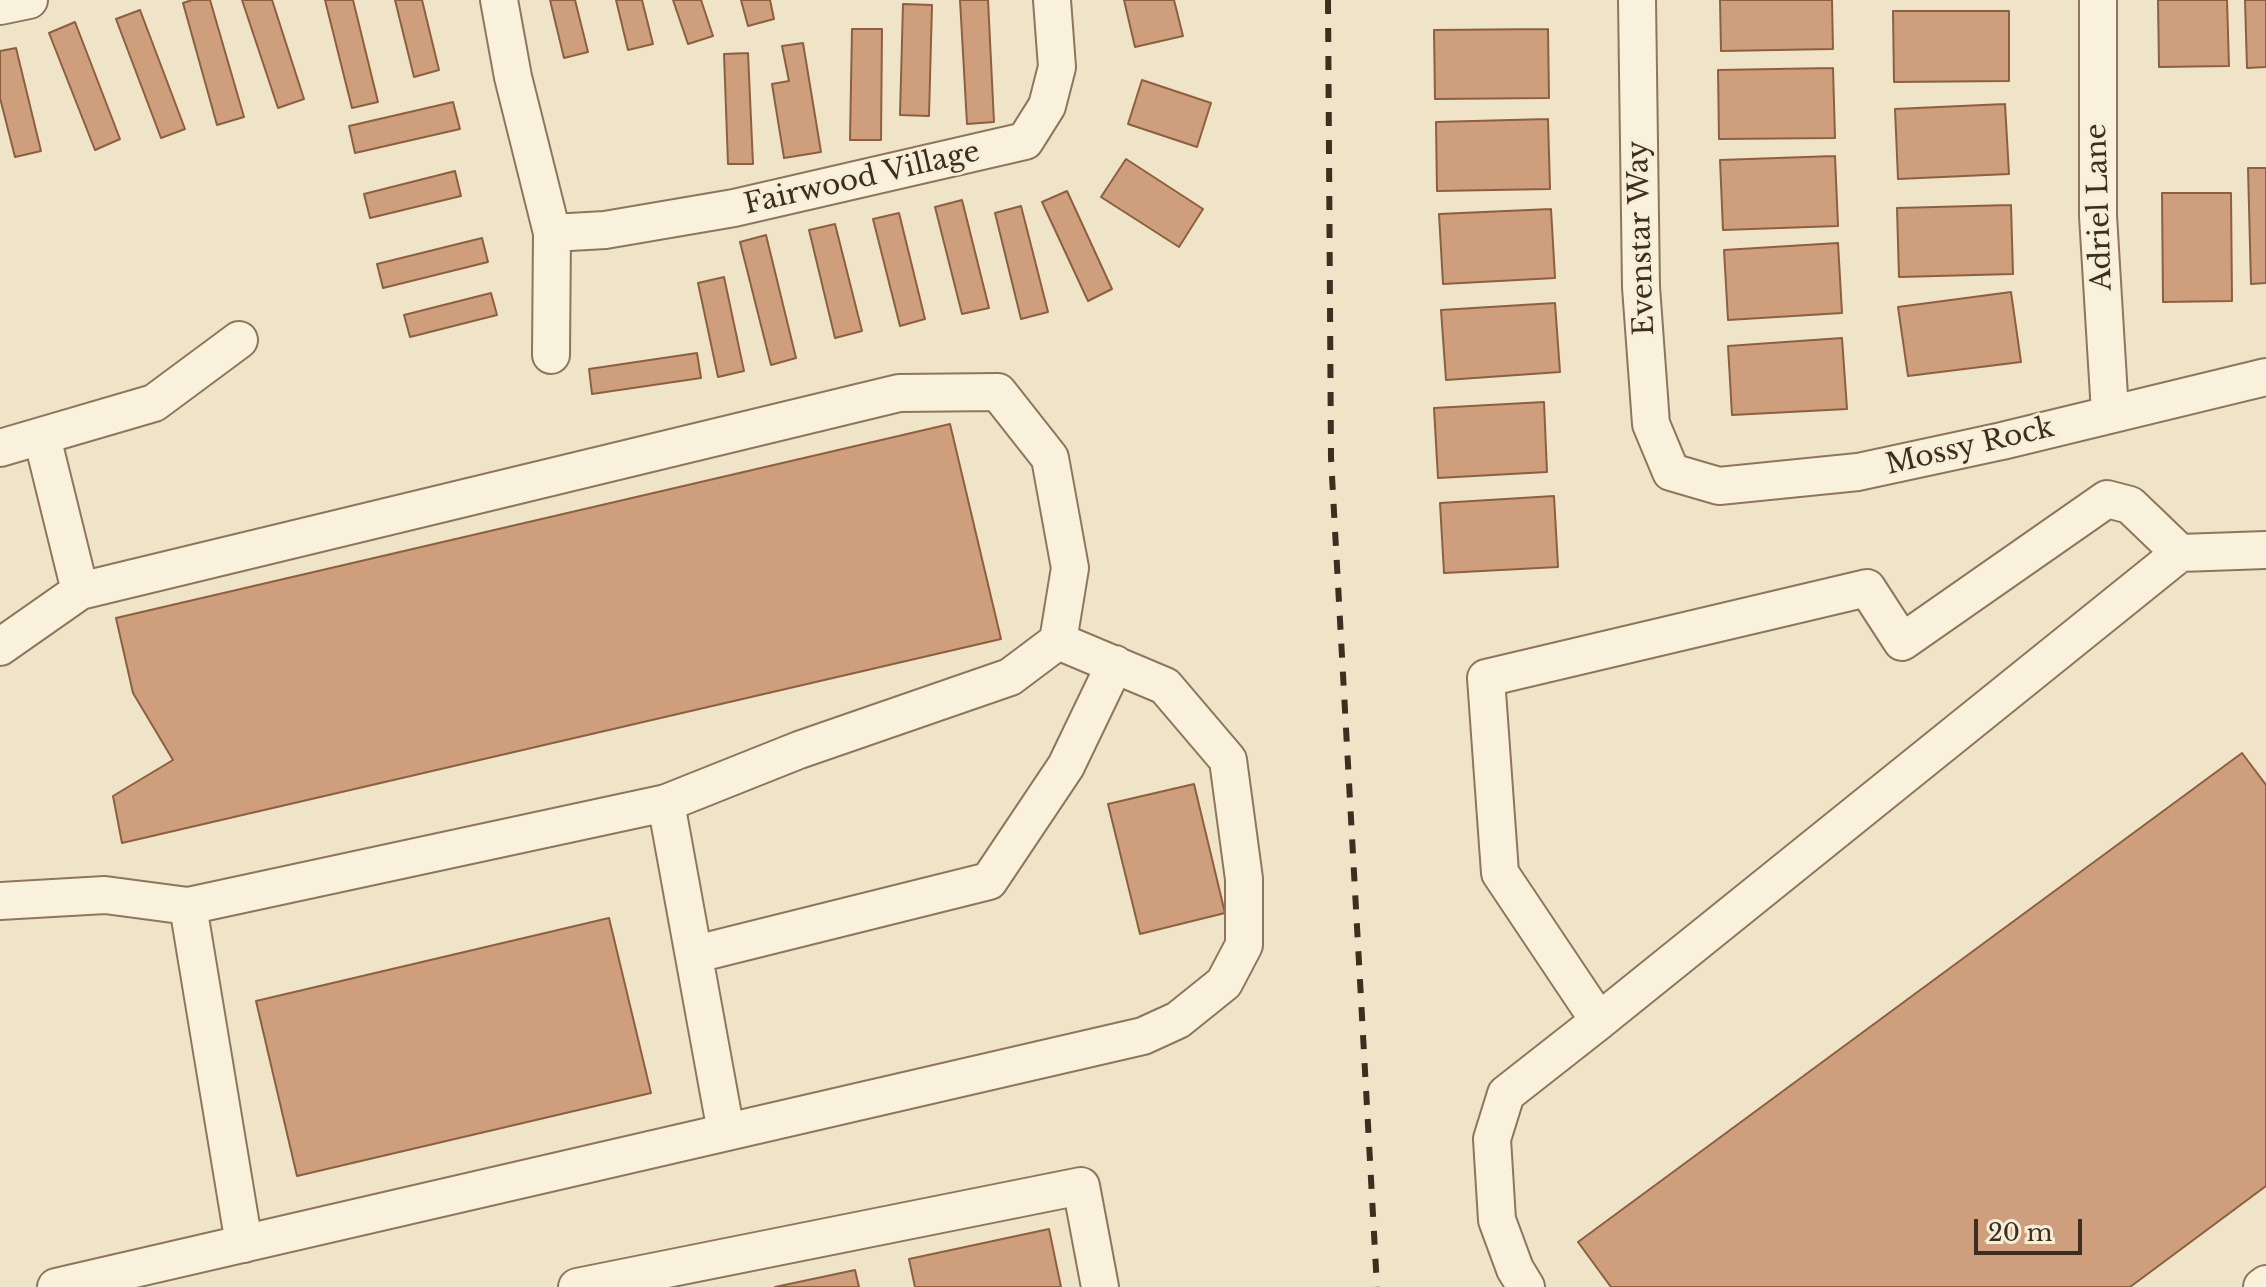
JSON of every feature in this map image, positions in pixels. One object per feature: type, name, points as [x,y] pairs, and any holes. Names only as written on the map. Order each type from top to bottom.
[{"type":"street","points":[[0,6],[29,0]]},
{"type":"street","points":[[499,0],[513,77],[552,233],[551,355]]},
{"type":"street","name":"Fairwood Village","points":[[552,233],[605,230],[734,208],[1025,141],[1047,106],[1057,67],[1052,0]]},
{"type":"street","name":"Evenstar Way","points":[[1637,0],[1641,287],[1651,424],[1671,472]]},
{"type":"street","name":"Adriel Lane","points":[[2098,0],[2098,216],[2110,413]]},
{"type":"street","points":[[0,448],[154,403],[239,340]]},
{"type":"street","name":"Mossy Rock","points":[[1671,472],[1719,486],[1858,472],[2002,441],[2266,377]]},
{"type":"street","points":[[0,647],[80,591],[899,393],[998,392],[1050,458],[1070,568],[1058,641],[1010,677],[799,750],[666,803],[188,906],[105,895],[0,901]]},
{"type":"street","points":[[42,437],[80,591]]},
{"type":"street","points":[[1599,1021],[1500,873],[1486,678],[1867,588],[1902,642],[2107,499],[2130,505],[2180,553]]},
{"type":"street","points":[[1526,1287],[1515,1269],[1497,1220],[1492,1139],[1506,1094],[2180,553],[2266,550]]},
{"type":"street","points":[[56,1287],[1143,1036],[1178,1020],[1224,983],[1244,945],[1244,879],[1228,760],[1165,686],[1058,641]]},
{"type":"street","points":[[696,954],[989,881],[1066,766],[1115,664]]},
{"type":"street","points":[[666,803],[696,954],[726,1132]]},
{"type":"street","points":[[188,906],[244,1244]]},
{"type":"street","points":[[577,1287],[613,1283],[1081,1186],[1100,1287]]},
{"type":"building","points":[[210,0],[244,117],[217,125],[183,3]]},
{"type":"building","points":[[242,0],[272,0],[304,99],[278,108]]},
{"type":"building","points":[[325,0],[353,0],[378,102],[352,108]]},
{"type":"building","points":[[395,0],[422,0],[439,70],[414,77]]},
{"type":"building","points":[[550,0],[575,0],[588,52],[564,58]]},
{"type":"building","points":[[616,0],[642,0],[653,44],[628,50]]},
{"type":"building","points":[[673,0],[701,0],[713,36],[688,44]]},
{"type":"building","points":[[741,0],[770,0],[774,19],[748,26]]},
{"type":"building","points":[[960,0],[988,0],[994,122],[967,124]]},
{"type":"building","points":[[1124,0],[1174,0],[1183,36],[1135,47]]},
{"type":"building","points":[[1720,0],[1832,0],[1833,49],[1721,51]]},
{"type":"building","points":[[2158,0],[2227,0],[2229,66],[2159,67]]},
{"type":"building","points":[[2245,0],[2266,0],[2266,67],[2247,68]]},
{"type":"building","points":[[903,4],[932,5],[929,116],[900,115]]},
{"type":"building","points":[[140,10],[185,129],[161,138],[116,19]]},
{"type":"building","points":[[1893,11],[2009,11],[2009,81],[1894,82]]},
{"type":"building","points":[[75,22],[120,139],[95,150],[49,33]]},
{"type":"building","points":[[852,29],[882,29],[881,140],[850,140]]},
{"type":"building","points":[[1548,29],[1549,98],[1435,99],[1434,30]]},
{"type":"building","points":[[803,43],[821,152],[784,158],[772,84],[789,81],[782,46]]},
{"type":"building","points":[[16,48],[41,151],[15,157],[0,98],[0,51]]},
{"type":"building","points":[[748,53],[753,164],[728,164],[724,54]]},
{"type":"building","points":[[1833,68],[1835,138],[1719,139],[1718,70]]},
{"type":"building","points":[[1142,80],[1211,103],[1197,147],[1128,124]]},
{"type":"building","points":[[453,102],[460,129],[355,153],[349,126]]},
{"type":"building","points":[[2005,104],[2009,174],[1898,179],[1895,109]]},
{"type":"building","points":[[1548,119],[1550,189],[1437,191],[1436,122]]},
{"type":"building","points":[[1835,156],[1838,226],[1723,230],[1720,160]]},
{"type":"building","points":[[1126,159],[1203,209],[1179,247],[1101,197]]},
{"type":"building","points":[[2248,168],[2266,168],[2266,283],[2251,284]]},
{"type":"building","points":[[455,171],[461,196],[370,218],[364,194]]},
{"type":"building","points":[[1067,191],[1112,289],[1088,301],[1042,202]]},
{"type":"building","points":[[2162,193],[2231,193],[2232,301],[2163,302]]},
{"type":"building","points":[[962,200],[989,308],[962,314],[935,207]]},
{"type":"building","points":[[2011,205],[2013,274],[1899,277],[1897,208]]},
{"type":"building","points":[[1021,206],[1048,312],[1021,319],[995,213]]},
{"type":"building","points":[[1551,209],[1555,278],[1443,284],[1439,214]]},
{"type":"building","points":[[899,213],[925,319],[900,326],[873,219]]},
{"type":"building","points":[[835,224],[862,331],[835,338],[809,230]]},
{"type":"building","points":[[766,235],[796,358],[771,365],[740,242]]},
{"type":"building","points":[[482,238],[488,262],[383,288],[377,264]]},
{"type":"building","points":[[1838,243],[1842,313],[1728,320],[1724,250]]},
{"type":"building","points":[[724,277],[744,371],[718,377],[698,283]]},
{"type":"building","points":[[2011,292],[2021,362],[1908,376],[1898,307]]},
{"type":"building","points":[[491,293],[497,315],[410,337],[404,315]]},
{"type":"building","points":[[1555,303],[1560,372],[1446,380],[1441,310]]},
{"type":"building","points":[[1842,338],[1847,409],[1732,415],[1728,346]]},
{"type":"building","points":[[697,353],[701,378],[592,394],[589,369]]},
{"type":"building","points":[[1544,402],[1547,472],[1438,478],[1434,408]]},
{"type":"building","points":[[950,424],[1001,639],[122,843],[113,796],[173,760],[133,693],[116,618]]},
{"type":"building","points":[[1554,496],[1558,567],[1444,573],[1440,503]]},
{"type":"building","points":[[2242,753],[2266,785],[2266,1186],[2130,1287],[1611,1287],[1578,1242]]},
{"type":"building","points":[[1194,784],[1225,913],[1140,934],[1108,804]]},
{"type":"building","points":[[609,918],[651,1093],[297,1176],[256,1001]]},
{"type":"building","points":[[1049,1229],[1061,1287],[915,1287],[909,1259]]},
{"type":"building","points":[[855,1270],[859,1287],[775,1287]]},
{"type":"railway","points":[[1328,0],[1331,458],[1377,1287]]}]
